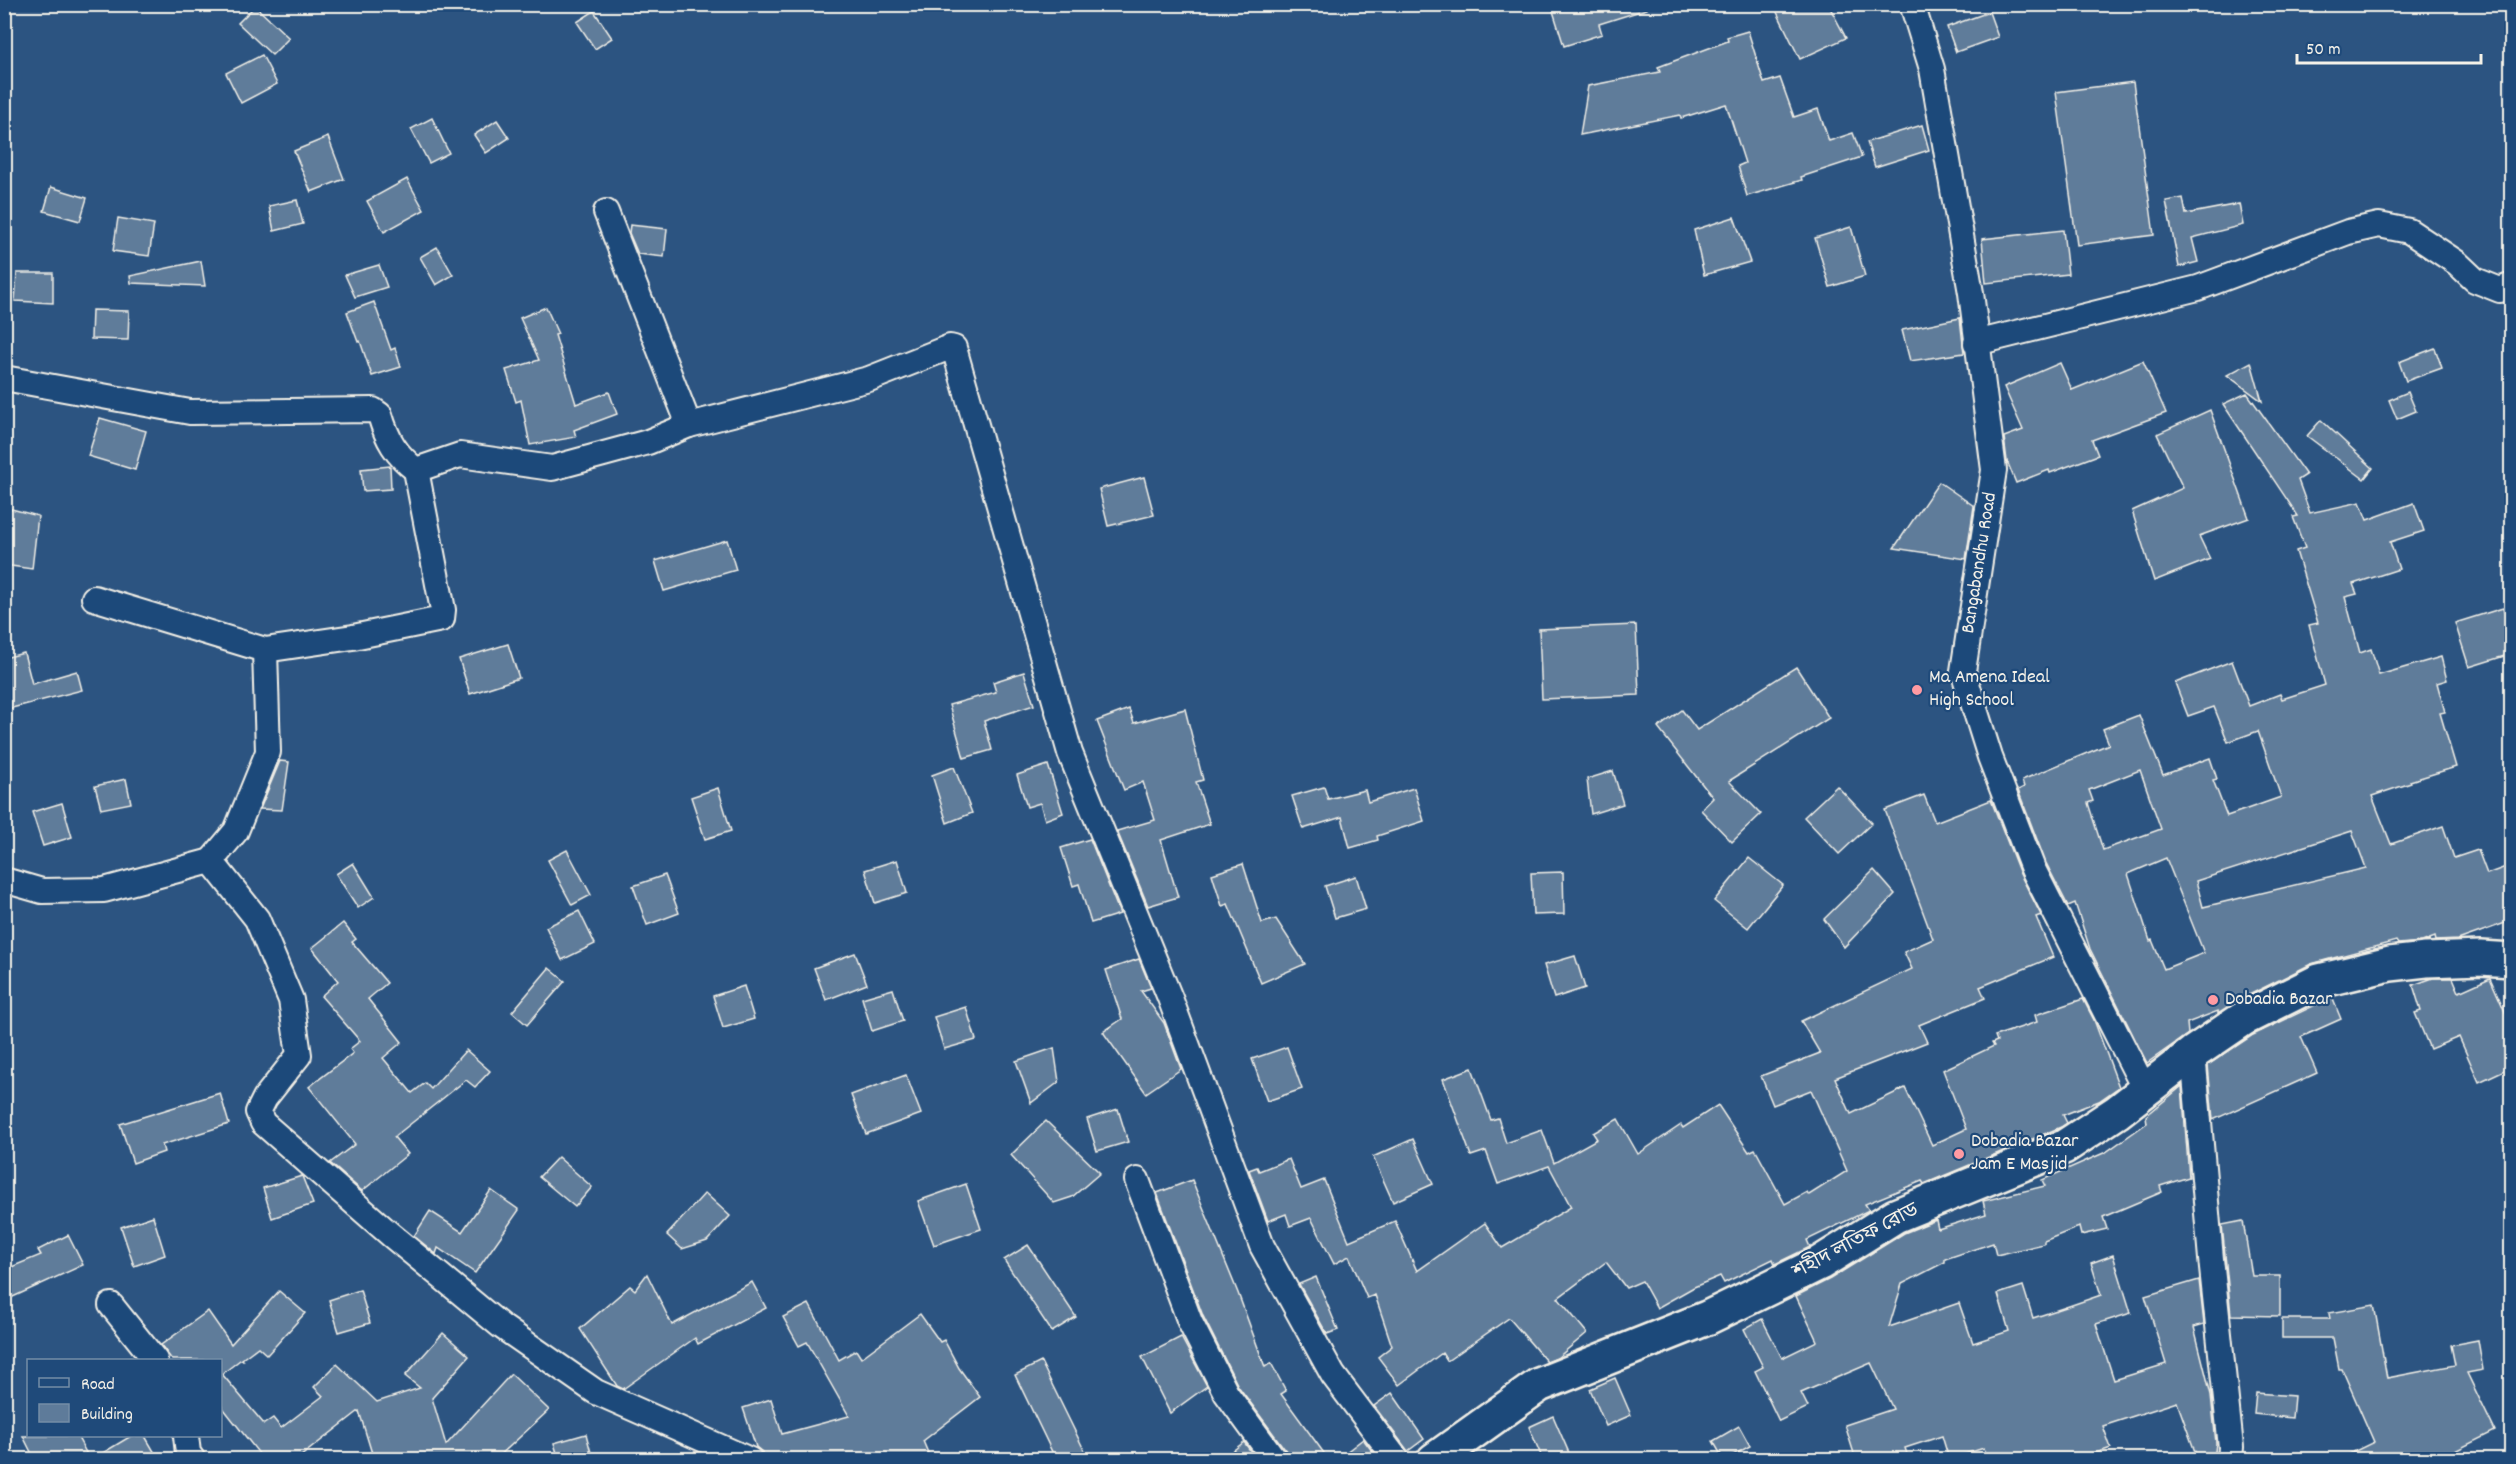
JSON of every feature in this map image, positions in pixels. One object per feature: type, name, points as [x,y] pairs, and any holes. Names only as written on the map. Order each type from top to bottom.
[{"type":"street","name":"Bangabandhu Road","points":[[1912,4],[1932,69],[1971,293],[1994,470],[1963,671],[1990,757],[2033,868],[2145,1090]]},
{"type":"street","points":[[606,212],[689,425]]},
{"type":"street","points":[[1976,343],[2198,288],[2348,232],[2379,225],[2409,231],[2457,263],[2475,280],[2500,290],[2511,285]]},
{"type":"street","points":[[416,470],[460,455],[552,468],[648,442],[689,425],[868,379],[950,347],[954,348],[1070,753],[1170,998],[1263,1246],[1334,1375],[1397,1460]]},
{"type":"street","points":[[4,378],[189,411],[373,410],[380,415],[386,437],[401,459],[416,470],[442,619],[352,637],[265,650],[94,598]]},
{"type":"street","points":[[4,880],[42,891],[104,890],[211,861],[236,831],[268,752],[265,650]]},
{"type":"street","points":[[211,861],[257,919],[291,1000],[299,1055],[265,1098],[258,1112],[263,1124],[391,1235],[501,1326],[539,1353],[596,1392],[750,1460]]},
{"type":"street","name":"শহীদ লতিফ রোড","points":[[1434,1460],[1539,1385],[1707,1318],[1820,1263],[1895,1216],[2064,1147],[2117,1112],[2193,1053],[2243,1019],[2319,981],[2390,964],[2426,960],[2481,958],[2511,960]]},
{"type":"street","points":[[2193,1053],[2211,1259],[2231,1447],[2230,1460]]},
{"type":"street","points":[[1137,1180],[1190,1322],[1226,1394],[1275,1460]]},
{"type":"street","points":[[111,1305],[154,1359]]},
{"type":"street","points":[[186,1437],[188,1453],[193,1460]]},
{"type":"building","points":[[1574,4],[1647,4],[1647,9],[1599,24],[1602,34],[1564,46],[1553,11]]},
{"type":"building","points":[[1773,4],[1828,4],[1846,38],[1800,59]]},
{"type":"building","points":[[255,6],[289,38],[272,55],[238,23]]},
{"type":"building","points":[[594,11],[612,38],[595,49],[577,22]]},
{"type":"building","points":[[1989,12],[1998,37],[1956,52],[1947,27]]},
{"type":"building","points":[[1748,31],[1764,83],[1780,78],[1794,117],[1818,109],[1829,141],[1853,133],[1862,157],[1801,177],[1802,180],[1747,196],[1738,166],[1745,163],[1726,104],[1681,118],[1680,115],[1580,135],[1588,86],[1660,72],[1658,67],[1728,41],[1727,37]]},
{"type":"building","points":[[262,55],[277,84],[241,103],[226,73]]},
{"type":"building","points":[[2133,82],[2154,235],[2077,245],[2056,92]]},
{"type":"building","points":[[432,118],[449,153],[429,163],[411,129]]},
{"type":"building","points":[[497,120],[509,138],[486,153],[474,135]]},
{"type":"building","points":[[1922,125],[1929,150],[1875,167],[1867,142]]},
{"type":"building","points":[[328,137],[344,179],[311,192],[294,151]]},
{"type":"building","points":[[407,179],[424,210],[384,232],[367,201]]},
{"type":"building","points":[[51,187],[87,198],[80,221],[44,211]]},
{"type":"building","points":[[2183,198],[2186,214],[2239,204],[2243,225],[2192,238],[2198,262],[2179,267],[2166,201]]},
{"type":"building","points":[[297,200],[303,224],[274,231],[269,206]]},
{"type":"building","points":[[1734,217],[1750,262],[1704,275],[1694,230]]},
{"type":"building","points":[[118,218],[154,224],[149,256],[113,251]]},
{"type":"building","points":[[630,225],[667,229],[664,257],[638,254],[629,233]]},
{"type":"building","points":[[1851,227],[1865,276],[1830,287],[1815,238]]},
{"type":"building","points":[[2063,230],[2068,274],[1986,283],[1982,239]]},
{"type":"building","points":[[437,247],[453,275],[436,285],[420,257]]},
{"type":"building","points":[[201,261],[205,286],[131,283],[130,276]]},
{"type":"building","points":[[379,265],[387,287],[355,297],[345,275]]},
{"type":"building","points":[[17,273],[53,273],[53,303],[15,301]]},
{"type":"building","points":[[374,302],[391,350],[395,348],[401,367],[372,376],[347,312]]},
{"type":"building","points":[[546,307],[558,334],[555,335],[576,404],[609,392],[617,414],[574,430],[576,437],[530,445],[521,400],[516,402],[506,370],[539,360],[520,318]]},
{"type":"building","points":[[92,310],[129,311],[128,340],[91,339]]},
{"type":"building","points":[[1960,318],[1964,353],[1910,361],[1902,330]]},
{"type":"building","points":[[2435,348],[2442,368],[2406,381],[2399,362]]},
{"type":"building","points":[[2143,361],[2166,413],[2092,440],[2098,455],[2016,483],[2007,461],[2004,437],[2023,430],[2004,387],[2060,363],[2072,390]]},
{"type":"building","points":[[2251,362],[2262,401],[2227,375]]},
{"type":"building","points":[[2408,392],[2416,411],[2397,419],[2389,400]]},
{"type":"building","points":[[2247,393],[2306,475],[2298,480],[2310,513],[2360,502],[2367,520],[2414,503],[2424,531],[2390,542],[2399,569],[2353,584],[2357,594],[2345,597],[2360,653],[2371,649],[2379,675],[2441,657],[2447,680],[2437,683],[2445,712],[2440,713],[2456,767],[2372,796],[2391,844],[2443,826],[2454,858],[2478,850],[2487,874],[2511,865],[2511,921],[2458,940],[2436,941],[2435,937],[2422,942],[2398,944],[2396,941],[2311,964],[2235,1002],[2218,1013],[2218,1011],[2187,1023],[2188,1034],[2147,1063],[2090,949],[2075,903],[2068,906],[2046,863],[2018,790],[2024,787],[2022,780],[2109,744],[2103,729],[2139,715],[2163,775],[2210,758],[2217,779],[2213,780],[2227,816],[2281,797],[2258,731],[2228,742],[2214,707],[2188,716],[2175,683],[2232,661],[2249,706],[2280,694],[2282,699],[2325,685],[2309,625],[2318,623],[2296,551],[2305,548],[2293,517],[2298,516],[2223,404]],"holes":[[[2140,770],[2161,829],[2103,850],[2088,803],[2093,801],[2089,790]],[[2352,831],[2366,868],[2203,907],[2196,881]],[[2166,858],[2204,953],[2164,969],[2152,940],[2150,941],[2128,874]]]},
{"type":"building","points":[[2210,410],[2249,518],[2199,536],[2210,559],[2154,581],[2132,511],[2183,488],[2157,434]]},
{"type":"building","points":[[100,418],[146,431],[135,470],[88,456]]},
{"type":"building","points":[[2321,420],[2373,468],[2364,479],[2307,436]]},
{"type":"building","points":[[390,466],[391,489],[363,491],[361,469]]},
{"type":"building","points":[[1144,477],[1154,515],[1108,526],[1099,489]]},
{"type":"building","points":[[1939,482],[1974,506],[1966,559],[1894,548]]},
{"type":"building","points":[[4,507],[38,516],[32,569],[4,565]]},
{"type":"building","points":[[727,540],[736,570],[664,591],[655,561]]},
{"type":"building","points":[[2503,608],[2511,634],[2511,654],[2469,667],[2455,623]]},
{"type":"building","points":[[1636,625],[1639,695],[1542,699],[1539,629]]},
{"type":"building","points":[[508,644],[519,678],[470,694],[459,659]]},
{"type":"building","points":[[24,653],[32,684],[77,671],[82,690],[4,710],[4,658]]},
{"type":"building","points":[[1796,667],[1829,718],[1729,781],[1761,814],[1732,842],[1701,810],[1713,798],[1658,728],[1682,710],[1697,730]]},
{"type":"building","points":[[1024,672],[1034,705],[984,721],[992,750],[964,758],[949,705],[996,692],[993,682]]},
{"type":"building","points":[[1129,709],[1134,723],[1185,709],[1203,780],[1196,782],[1210,824],[1161,840],[1178,897],[1148,906],[1117,831],[1155,820],[1143,782],[1124,790],[1097,721]]},
{"type":"building","points":[[280,761],[289,762],[282,810],[260,809]]},
{"type":"building","points":[[1048,765],[1063,813],[1045,820],[1040,803],[1027,807],[1017,775]]},
{"type":"building","points":[[954,767],[972,813],[947,823],[932,775]]},
{"type":"building","points":[[1613,771],[1623,804],[1591,814],[1587,779]]},
{"type":"building","points":[[126,779],[131,803],[101,809],[95,786]]},
{"type":"building","points":[[1837,786],[1872,823],[1839,854],[1804,817]]},
{"type":"building","points":[[1324,787],[1328,799],[1365,790],[1368,802],[1414,788],[1424,821],[1377,836],[1378,840],[1350,848],[1342,817],[1303,829],[1292,796]]},
{"type":"building","points":[[718,788],[731,831],[705,839],[691,797]]},
{"type":"building","points":[[1924,795],[1935,822],[1991,800],[2020,874],[2041,915],[2036,917],[2053,957],[1980,987],[1985,998],[1919,1025],[1927,1042],[1835,1078],[1851,1114],[1905,1088],[1932,1145],[1966,1129],[1943,1070],[1994,1046],[1992,1043],[1997,1041],[1995,1036],[2037,1022],[2035,1015],[2083,999],[2094,1020],[2119,1087],[2099,1101],[2063,1115],[2067,1123],[2061,1127],[1924,1184],[1922,1181],[1865,1204],[1869,1210],[1807,1240],[1810,1247],[1775,1264],[1773,1259],[1724,1283],[1720,1276],[1694,1287],[1657,1308],[1642,1281],[1626,1288],[1606,1262],[1558,1298],[1587,1333],[1557,1358],[1547,1362],[1509,1318],[1447,1361],[1442,1353],[1399,1385],[1378,1357],[1392,1346],[1375,1295],[1367,1298],[1349,1256],[1334,1264],[1311,1218],[1290,1226],[1286,1214],[1268,1221],[1249,1170],[1257,1167],[1259,1171],[1289,1159],[1301,1189],[1324,1180],[1349,1241],[1395,1221],[1417,1271],[1485,1223],[1502,1248],[1571,1207],[1549,1166],[1498,1184],[1486,1151],[1471,1156],[1443,1079],[1472,1068],[1491,1120],[1498,1118],[1506,1143],[1542,1130],[1554,1163],[1597,1139],[1593,1133],[1618,1119],[1638,1154],[1681,1125],[1683,1128],[1718,1105],[1749,1152],[1755,1149],[1785,1204],[1807,1192],[1809,1195],[1847,1171],[1811,1090],[1773,1105],[1761,1076],[1820,1053],[1801,1021],[1912,969],[1904,952],[1933,939],[1885,810]]},
{"type":"building","points":[[62,803],[72,837],[43,846],[32,812]]},
{"type":"building","points":[[1090,839],[1120,914],[1091,923],[1079,884],[1073,886],[1061,848]]},
{"type":"building","points":[[567,850],[591,895],[572,905],[548,860]]},
{"type":"building","points":[[1749,858],[1783,885],[1748,928],[1714,901]]},
{"type":"building","points":[[897,860],[907,893],[875,903],[865,870]]},
{"type":"building","points":[[353,863],[374,897],[358,908],[336,874]]},
{"type":"building","points":[[1243,864],[1262,923],[1276,919],[1305,964],[1261,983],[1228,904],[1222,906],[1212,874]]},
{"type":"building","points":[[1874,870],[1895,894],[1844,947],[1824,919]]},
{"type":"building","points":[[1563,872],[1564,914],[1533,915],[1531,873]]},
{"type":"building","points":[[665,875],[679,913],[647,925],[633,886]]},
{"type":"building","points":[[1356,876],[1366,909],[1335,918],[1325,886]]},
{"type":"building","points":[[579,911],[595,944],[562,960],[546,927]]},
{"type":"building","points":[[343,923],[356,939],[352,942],[387,983],[368,999],[402,1042],[383,1058],[412,1093],[425,1083],[431,1089],[466,1050],[490,1071],[475,1087],[466,1080],[394,1137],[408,1154],[362,1191],[330,1163],[355,1144],[309,1087],[353,1053],[350,1049],[360,1041],[321,996],[338,981],[312,948]]},
{"type":"building","points":[[855,953],[867,984],[826,1000],[814,968]]},
{"type":"building","points":[[1575,956],[1585,988],[1554,998],[1544,965]]},
{"type":"building","points":[[1139,959],[1151,988],[1141,991],[1164,1023],[1181,1069],[1146,1093],[1103,1032],[1122,1019],[1106,970]]},
{"type":"building","points":[[549,968],[565,981],[527,1025],[512,1012]]},
{"type":"building","points":[[2433,978],[2453,978],[2459,992],[2490,978],[2511,1025],[2511,1067],[2479,1082],[2459,1037],[2430,1049],[2415,1013],[2421,1011],[2413,985]]},
{"type":"building","points":[[744,986],[754,1019],[723,1028],[713,996]]},
{"type":"building","points":[[893,989],[903,1021],[872,1031],[862,998]]},
{"type":"building","points":[[2332,997],[2341,1019],[2301,1037],[2317,1073],[2213,1120],[2208,1065],[2253,1035]]},
{"type":"building","points":[[966,1007],[976,1040],[944,1049],[934,1017]]},
{"type":"building","points":[[1287,1047],[1302,1089],[1267,1101],[1252,1059]]},
{"type":"building","points":[[1054,1048],[1059,1082],[1031,1103],[1016,1061]]},
{"type":"building","points":[[906,1075],[921,1114],[866,1134],[851,1095]]},
{"type":"building","points":[[2182,1086],[2189,1177],[2160,1186],[2162,1192],[2103,1217],[2107,1229],[2081,1235],[2079,1227],[2044,1241],[2044,1244],[1996,1255],[1993,1243],[1945,1259],[1945,1262],[1902,1284],[1889,1327],[1959,1303],[1973,1343],[2009,1331],[1998,1294],[2023,1286],[2033,1318],[2069,1306],[2101,1295],[2091,1263],[2113,1255],[2131,1313],[2096,1324],[2114,1380],[2166,1364],[2145,1296],[2199,1280],[2204,1324],[2194,1327],[2211,1395],[2216,1443],[2214,1460],[2198,1460],[2177,1402],[2103,1426],[2111,1448],[2076,1460],[1988,1460],[1984,1448],[1949,1459],[1942,1436],[1905,1448],[1909,1460],[1856,1460],[1845,1425],[1893,1409],[1871,1363],[1801,1393],[1808,1407],[1779,1421],[1755,1371],[1763,1367],[1744,1329],[1762,1319],[1782,1358],[1817,1341],[1796,1296],[1830,1279],[1904,1233],[1936,1220],[1938,1229],[1986,1214],[1983,1201],[2045,1186],[2042,1180],[2106,1152],[2147,1123],[2146,1116]]},
{"type":"building","points":[[220,1093],[229,1124],[162,1145],[164,1152],[133,1163],[120,1124]]},
{"type":"building","points":[[1118,1109],[1128,1142],[1097,1151],[1087,1119]]},
{"type":"building","points":[[1046,1121],[1100,1173],[1072,1197],[1054,1203],[1011,1155]]},
{"type":"building","points":[[1413,1139],[1433,1184],[1393,1202],[1373,1157]]},
{"type":"building","points":[[558,1157],[592,1187],[575,1207],[539,1177]]},
{"type":"building","points":[[302,1176],[313,1204],[272,1218],[263,1188]]},
{"type":"building","points":[[1192,1180],[1265,1367],[1271,1363],[1286,1391],[1281,1394],[1329,1460],[1289,1460],[1287,1452],[1238,1386],[1203,1316],[1157,1193]]},
{"type":"building","points":[[966,1184],[981,1229],[934,1245],[918,1201]]},
{"type":"building","points":[[491,1190],[519,1210],[475,1273],[438,1248],[436,1254],[414,1236],[430,1211],[462,1232]]},
{"type":"building","points":[[705,1193],[730,1216],[707,1241],[682,1249],[667,1235]]},
{"type":"building","points":[[153,1216],[165,1255],[134,1266],[121,1227]]},
{"type":"building","points":[[2243,1221],[2252,1276],[2280,1276],[2280,1316],[2231,1315],[2222,1225]]},
{"type":"building","points":[[68,1235],[83,1265],[4,1301],[4,1270],[41,1255],[38,1250]]},
{"type":"building","points":[[1028,1245],[1076,1317],[1052,1332],[1004,1260]]},
{"type":"building","points":[[647,1274],[672,1325],[752,1282],[766,1308],[698,1344],[695,1338],[623,1389],[617,1386],[580,1329],[630,1286],[635,1290]]},
{"type":"building","points":[[1316,1277],[1338,1330],[1327,1334],[1299,1284]]},
{"type":"building","points":[[360,1290],[370,1323],[339,1332],[329,1300]]},
{"type":"building","points":[[279,1291],[305,1313],[267,1355],[258,1347],[222,1374],[222,1359],[171,1359],[161,1345],[208,1311],[231,1344]]},
{"type":"building","points":[[809,1304],[839,1360],[856,1350],[861,1358],[920,1314],[940,1342],[944,1340],[959,1368],[980,1397],[923,1441],[931,1460],[764,1460],[762,1452],[756,1447],[743,1408],[771,1399],[782,1434],[849,1416],[807,1342],[799,1346],[783,1317]]},
{"type":"building","points":[[2374,1305],[2387,1378],[2455,1365],[2451,1345],[2478,1340],[2483,1370],[2467,1373],[2495,1431],[2437,1460],[2337,1460],[2374,1442],[2342,1369],[2339,1369],[2333,1338],[2282,1338],[2282,1319],[2330,1319],[2329,1313]]},
{"type":"building","points":[[443,1333],[469,1356],[432,1398],[446,1445],[511,1374],[549,1410],[495,1460],[374,1460],[359,1411],[296,1460],[264,1460],[222,1407],[222,1374],[264,1424],[273,1418],[281,1428],[323,1396],[314,1387],[337,1364],[377,1402],[420,1388],[405,1376]]},
{"type":"building","points":[[1181,1337],[1207,1386],[1170,1413],[1142,1357]]},
{"type":"building","points":[[1041,1362],[1089,1460],[1056,1460],[1015,1375]]},
{"type":"building","points":[[1615,1378],[1631,1415],[1606,1426],[1590,1389]]},
{"type":"building","points":[[1392,1393],[1424,1439],[1408,1451],[1374,1406]]},
{"type":"building","points":[[2256,1393],[2294,1396],[2292,1418],[2254,1414]]},
{"type":"building","points":[[1553,1416],[1569,1453],[1555,1460],[1543,1460],[1529,1427]]},
{"type":"building","points":[[1739,1426],[1750,1446],[1724,1460],[1713,1441]]},
{"type":"building","points":[[586,1434],[593,1460],[559,1460],[554,1443]]},
{"type":"building","points":[[23,1436],[78,1437],[90,1460],[35,1460]]},
{"type":"building","points":[[129,1437],[146,1437],[159,1460],[91,1460]]},
{"type":"building","points":[[1363,1439],[1379,1460],[1336,1460]]},
{"type":"building","points":[[1244,1442],[1257,1460],[1221,1460]]},
{"type":"place","name":"Ma Amena Ideal High School","points":[[1917,690]]},
{"type":"place","name":"Dobadia Bazar","points":[[2213,1000]]},
{"type":"place","name":"Dobadia Bazar Jam E Masjid","points":[[1959,1154]]}]
